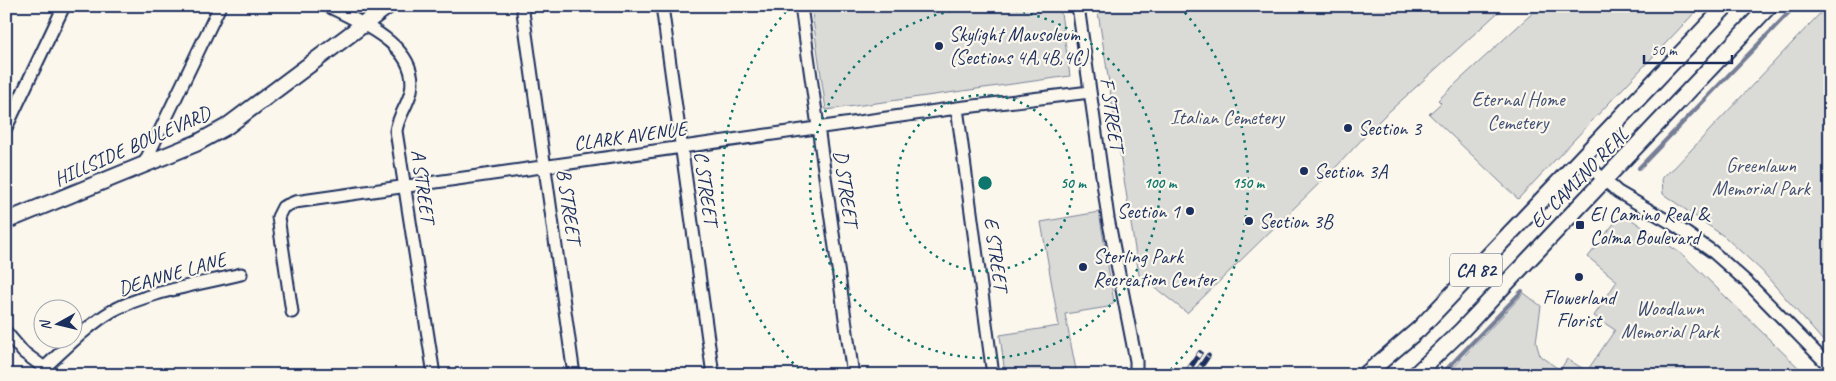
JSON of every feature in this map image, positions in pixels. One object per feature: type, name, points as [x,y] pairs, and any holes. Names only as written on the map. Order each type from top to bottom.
[{"type":"main road","name":"EL CAMINO REAL","points":[[1365,375],[1423,324],[1726,6]]},
{"type":"main road","name":"EL CAMINO REAL","points":[[1415,375],[1462,330],[1769,6]]},
{"type":"main road","name":"HILLSIDE BOULEVARD","points":[[6,221],[197,143],[226,127],[383,8]]},
{"type":"street","points":[[6,128],[64,6]]},
{"type":"street","points":[[143,166],[220,6]]},
{"type":"street","name":"A STREET","points":[[328,6],[363,24],[396,48],[409,68],[411,91],[398,118],[396,131],[434,375]]},
{"type":"street","name":"C STREET","points":[[662,6],[713,375]]},
{"type":"street","name":"D STREET","points":[[801,6],[853,375]]},
{"type":"street","name":"F STREET","points":[[1078,6],[1108,218],[1136,361],[1136,375]]},
{"type":"street","name":"B STREET","points":[[523,12],[574,375]]},
{"type":"street","name":"CLARK AVENUE","points":[[292,312],[278,218],[283,207],[295,202],[957,108],[1090,92]]},
{"type":"street","name":"E STREET","points":[[957,108],[993,375]]},
{"type":"street","points":[[1581,159],[1603,181],[1618,192],[1673,224],[1713,252],[1748,283],[1830,367]]},
{"type":"street","name":"DEANNE LANE","points":[[49,371],[87,329],[113,311],[137,300],[241,274]]},
{"type":"street","points":[[6,332],[24,352],[49,371]]},
{"type":"green space","points":[[811,6],[1060,6],[1070,76],[826,110]]},
{"type":"green space","name":"Italian Cemetery","points":[[1097,6],[1505,6],[1382,118],[1337,166],[1187,313],[1139,275]]},
{"type":"green space","name":"Eternal Home Cemetery","points":[[1540,6],[1701,6],[1518,199],[1429,114],[1441,103],[1438,100]]},
{"type":"green space","name":"Greenlawn Memorial Park","points":[[1827,6],[1830,6],[1830,349],[1762,271],[1725,237],[1663,194],[1662,177],[1674,168]]},
{"type":"green space","points":[[1099,212],[1114,302],[1108,307],[1065,314],[1077,375],[1005,375],[1000,335],[1059,326],[1041,222]]},
{"type":"green space","name":"Woodlawn Memorial Park","points":[[1622,213],[1683,255],[1806,375],[1446,375],[1524,293],[1541,306],[1536,342],[1540,356],[1560,370],[1567,359],[1587,371],[1615,330],[1594,316],[1617,281],[1588,257]]},
{"type":"waterway","points":[[1639,168],[1795,6]]},
{"type":"waterway","points":[[1441,375],[1522,291]]},
{"type":"railway","points":[[1185,375],[1200,353]]},
{"type":"railway","points":[[1195,375],[1208,356]]},
{"type":"place","name":"Skylight Mausoleum (Sections 4A,4B,4C)","points":[[939,46]]},
{"type":"place","name":"Section 3","points":[[1348,128]]},
{"type":"place","name":"Section 3A","points":[[1304,171]]},
{"type":"place","name":"Section 1","points":[[1190,211]]},
{"type":"place","name":"Section 3B","points":[[1249,221]]},
{"type":"place","name":"El Camino Real & Colma Boulevard","points":[[1580,225]]},
{"type":"place","name":"Sterling Park Recreation Center","points":[[1083,267]]},
{"type":"place","name":"Flowerland Florist","points":[[1579,277]]}]
